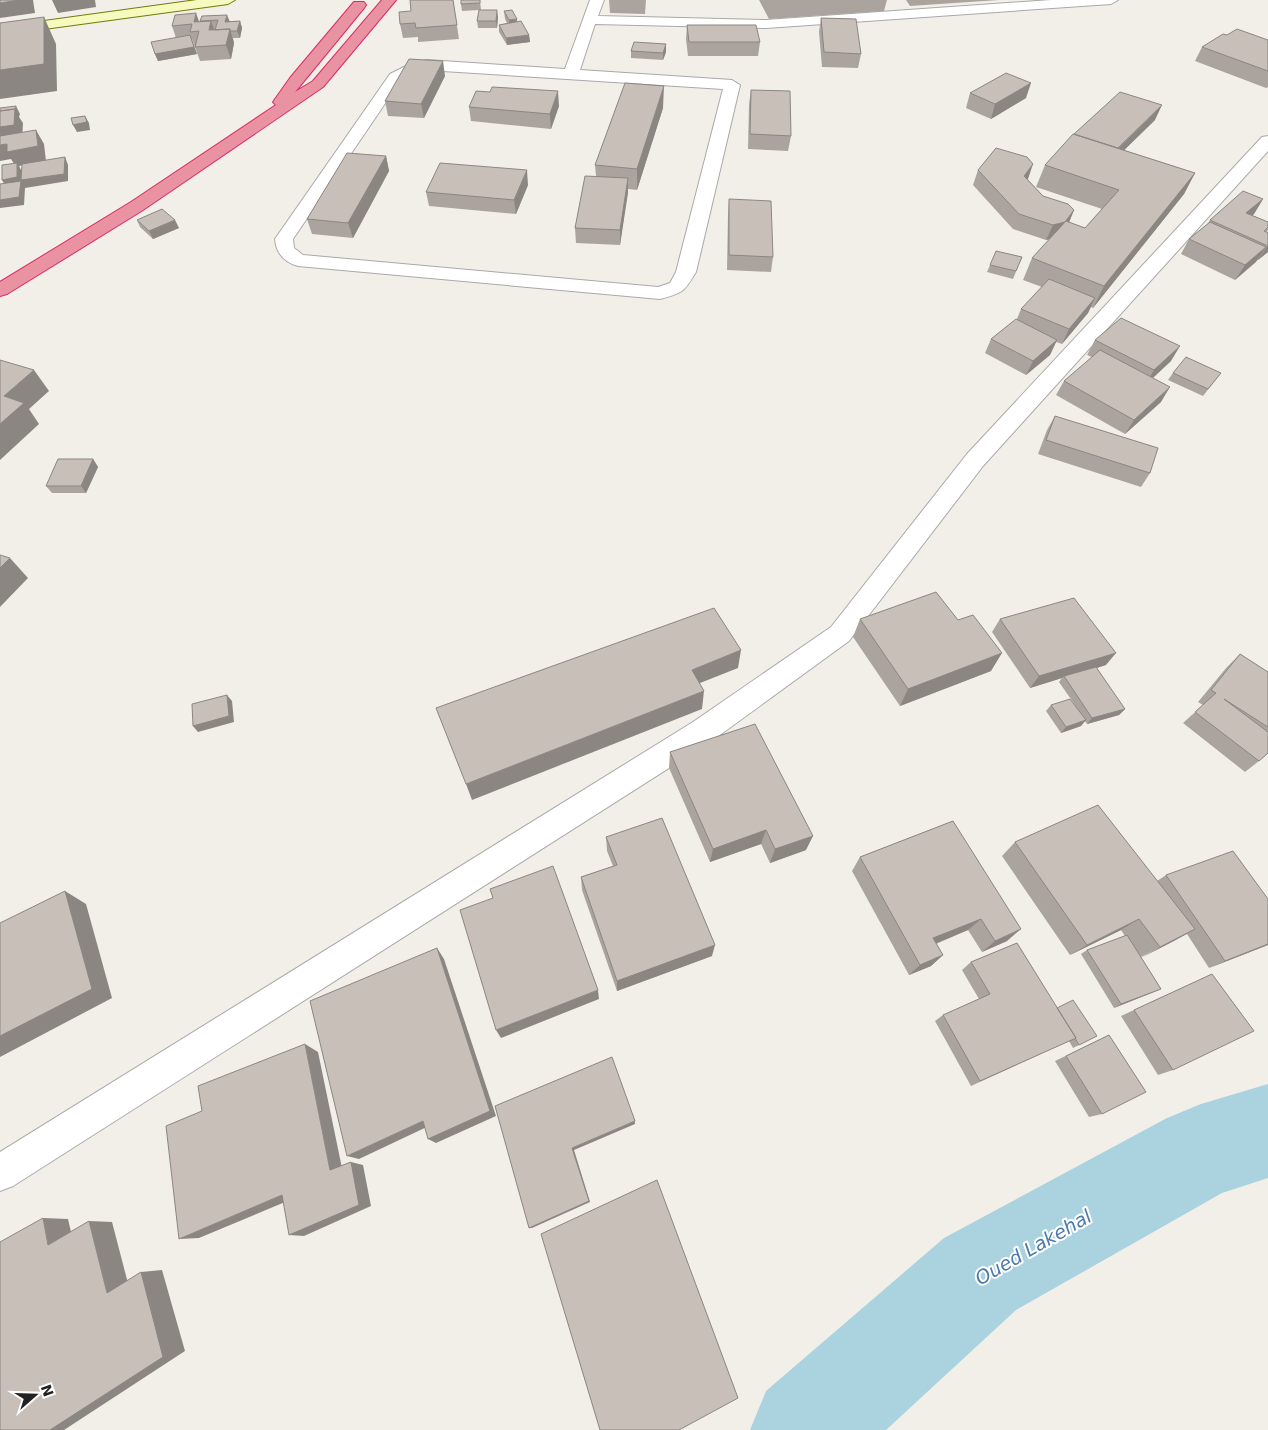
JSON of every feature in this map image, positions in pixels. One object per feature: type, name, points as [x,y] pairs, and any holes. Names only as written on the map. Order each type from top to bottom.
[{"type":"highway","points":[[277,110],[285,94],[295,81],[364,0]]},
{"type":"highway","points":[[0,290],[138,206],[318,84],[389,0]]},
{"type":"street","points":[[0,31],[228,0]]},
{"type":"street","points":[[571,73],[597,0]]},
{"type":"street","points":[[893,0],[904,15]]},
{"type":"street","points":[[589,20],[766,24],[1111,0]]},
{"type":"street","points":[[427,65],[571,73],[732,85],[686,272],[677,287],[660,292],[298,260],[284,250],[284,239],[395,77],[411,69],[427,65]]},
{"type":"street","points":[[0,1173],[703,731],[840,634],[975,460],[1268,140]]},
{"type":"building","points":[[0,0],[19,0],[0,3]]},
{"type":"building","points":[[410,0],[453,0],[457,25],[416,28],[415,23],[400,24],[399,12],[411,11]]},
{"type":"building","points":[[461,0],[480,0],[480,3],[461,4]]},
{"type":"building","points":[[479,10],[497,10],[496,21],[477,21]]},
{"type":"building","points":[[512,10],[517,19],[509,20],[504,11]]},
{"type":"building","points":[[196,13],[194,22],[211,21],[209,30],[230,29],[226,45],[195,47],[199,31],[190,32],[192,24],[172,26],[175,15]]},
{"type":"building","points":[[227,15],[225,22],[240,21],[237,31],[230,31],[230,29],[215,30],[218,20],[200,21],[202,16]]},
{"type":"building","points":[[44,17],[44,64],[0,70],[0,23]]},
{"type":"building","points":[[821,18],[856,19],[861,54],[824,52]]},
{"type":"building","points":[[521,21],[529,35],[506,38],[499,25]]},
{"type":"building","points":[[687,25],[756,25],[760,42],[689,42]]},
{"type":"building","points":[[1237,29],[1268,40],[1268,71],[1202,47],[1223,34],[1227,35]]},
{"type":"building","points":[[190,35],[194,47],[155,54],[151,42]]},
{"type":"building","points":[[634,42],[666,44],[663,53],[631,51]]},
{"type":"building","points":[[409,59],[443,61],[421,104],[385,101]]},
{"type":"building","points":[[1006,73],[1031,83],[995,104],[970,93]]},
{"type":"building","points":[[625,83],[664,86],[637,169],[595,165]]},
{"type":"building","points":[[492,87],[558,91],[550,114],[469,107],[476,91],[490,92]]},
{"type":"building","points":[[751,90],[790,91],[791,136],[750,134]]},
{"type":"building","points":[[1120,92],[1162,105],[1118,148],[1074,134]]},
{"type":"building","points":[[16,106],[15,110],[0,111],[0,108]]},
{"type":"building","points":[[15,109],[14,125],[0,127],[0,111]]},
{"type":"building","points":[[85,116],[87,122],[73,125],[71,118]]},
{"type":"building","points":[[36,130],[38,146],[7,152],[7,144],[0,145],[0,136]]},
{"type":"building","points":[[1073,134],[1195,173],[1104,286],[1032,258],[1066,221],[1085,228],[1119,190],[1045,165]]},
{"type":"building","points":[[996,148],[1027,157],[1033,164],[1024,176],[1043,196],[1068,204],[1074,210],[1065,222],[1053,225],[1019,214],[978,170]]},
{"type":"building","points":[[347,153],[386,156],[348,223],[307,219]]},
{"type":"building","points":[[65,157],[64,174],[21,180],[22,164]]},
{"type":"building","points":[[17,163],[17,177],[2,180],[2,165]]},
{"type":"building","points":[[440,163],[527,170],[514,200],[426,192]]},
{"type":"building","points":[[585,176],[628,178],[620,230],[575,228]]},
{"type":"building","points":[[21,181],[19,197],[0,200],[0,184]]},
{"type":"building","points":[[1243,191],[1263,199],[1246,213],[1268,222],[1268,227],[1264,231],[1268,233],[1268,246],[1210,220]]},
{"type":"building","points":[[729,199],[771,201],[773,257],[729,255]]},
{"type":"building","points":[[162,209],[175,220],[149,231],[137,220]]},
{"type":"building","points":[[1210,222],[1266,247],[1245,265],[1189,239]]},
{"type":"building","points":[[996,251],[1022,257],[1016,271],[990,265]]},
{"type":"building","points":[[1049,279],[1095,298],[1069,329],[1021,309]]},
{"type":"building","points":[[1121,318],[1180,346],[1154,370],[1095,340]]},
{"type":"building","points":[[1016,319],[1057,340],[1033,361],[991,339]]},
{"type":"building","points":[[1100,350],[1170,387],[1134,420],[1064,381]]},
{"type":"building","points":[[1186,357],[1221,373],[1208,389],[1173,373]]},
{"type":"building","points":[[0,360],[34,370],[4,396],[24,403],[0,424]]},
{"type":"building","points":[[1055,416],[1158,448],[1150,473],[1046,440]]},
{"type":"building","points":[[58,459],[93,459],[81,486],[46,486]]},
{"type":"building","points":[[0,555],[10,558],[0,568]]},
{"type":"building","points":[[936,592],[958,620],[973,615],[1002,653],[908,689],[860,619]]},
{"type":"building","points":[[1074,598],[1116,653],[1039,676],[1000,619]]},
{"type":"building","points":[[714,608],[741,650],[692,670],[704,691],[466,784],[436,708]]},
{"type":"building","points":[[1240,654],[1268,672],[1268,727],[1224,699],[1268,732],[1268,753],[1259,761],[1195,712],[1216,693],[1211,690]]},
{"type":"building","points":[[1096,667],[1125,709],[1092,718],[1064,676]]},
{"type":"building","points":[[227,695],[229,716],[193,726],[192,704]]},
{"type":"building","points":[[1070,699],[1086,720],[1066,727],[1051,705]]},
{"type":"building","points":[[755,724],[813,836],[775,849],[766,830],[713,849],[670,752]]},
{"type":"building","points":[[1098,805],[1195,929],[1160,947],[1139,919],[1087,945],[1015,842]]},
{"type":"building","points":[[662,818],[715,945],[617,981],[581,877],[617,865],[606,837]]},
{"type":"building","points":[[953,821],[1021,929],[995,941],[981,919],[933,938],[943,955],[920,965],[860,857]]},
{"type":"building","points":[[1233,851],[1268,899],[1268,944],[1225,961],[1166,875]]},
{"type":"building","points":[[553,866],[598,990],[496,1030],[460,910],[493,898],[490,889]]},
{"type":"building","points":[[65,891],[92,989],[0,1036],[0,923]]},
{"type":"building","points":[[1127,935],[1161,989],[1121,1004],[1087,950]]},
{"type":"building","points":[[1017,943],[1076,1038],[980,1081],[943,1015],[990,994],[971,962]]},
{"type":"building","points":[[437,948],[490,1111],[428,1139],[423,1121],[347,1156],[310,1001]]},
{"type":"building","points":[[1212,974],[1254,1031],[1173,1070],[1134,1010]]},
{"type":"building","points":[[1073,1000],[1097,1036],[1079,1045],[1057,1008]]},
{"type":"building","points":[[1109,1035],[1146,1092],[1102,1114],[1066,1056]]},
{"type":"building","points":[[305,1044],[330,1170],[351,1162],[359,1205],[289,1235],[282,1195],[179,1239],[166,1126],[202,1111],[198,1086]]},
{"type":"building","points":[[612,1057],[635,1121],[572,1148],[589,1201],[529,1228],[495,1106]]},
{"type":"building","points":[[657,1180],[738,1398],[679,1430],[600,1430],[541,1234]]},
{"type":"building","points":[[43,1218],[48,1245],[89,1221],[107,1293],[141,1272],[163,1357],[50,1430],[0,1430],[0,1242]]},
{"type":"waterway","name":"Oued Lakehal","points":[[805,1430],[980,1274],[1201,1152],[1268,1131]]}]
